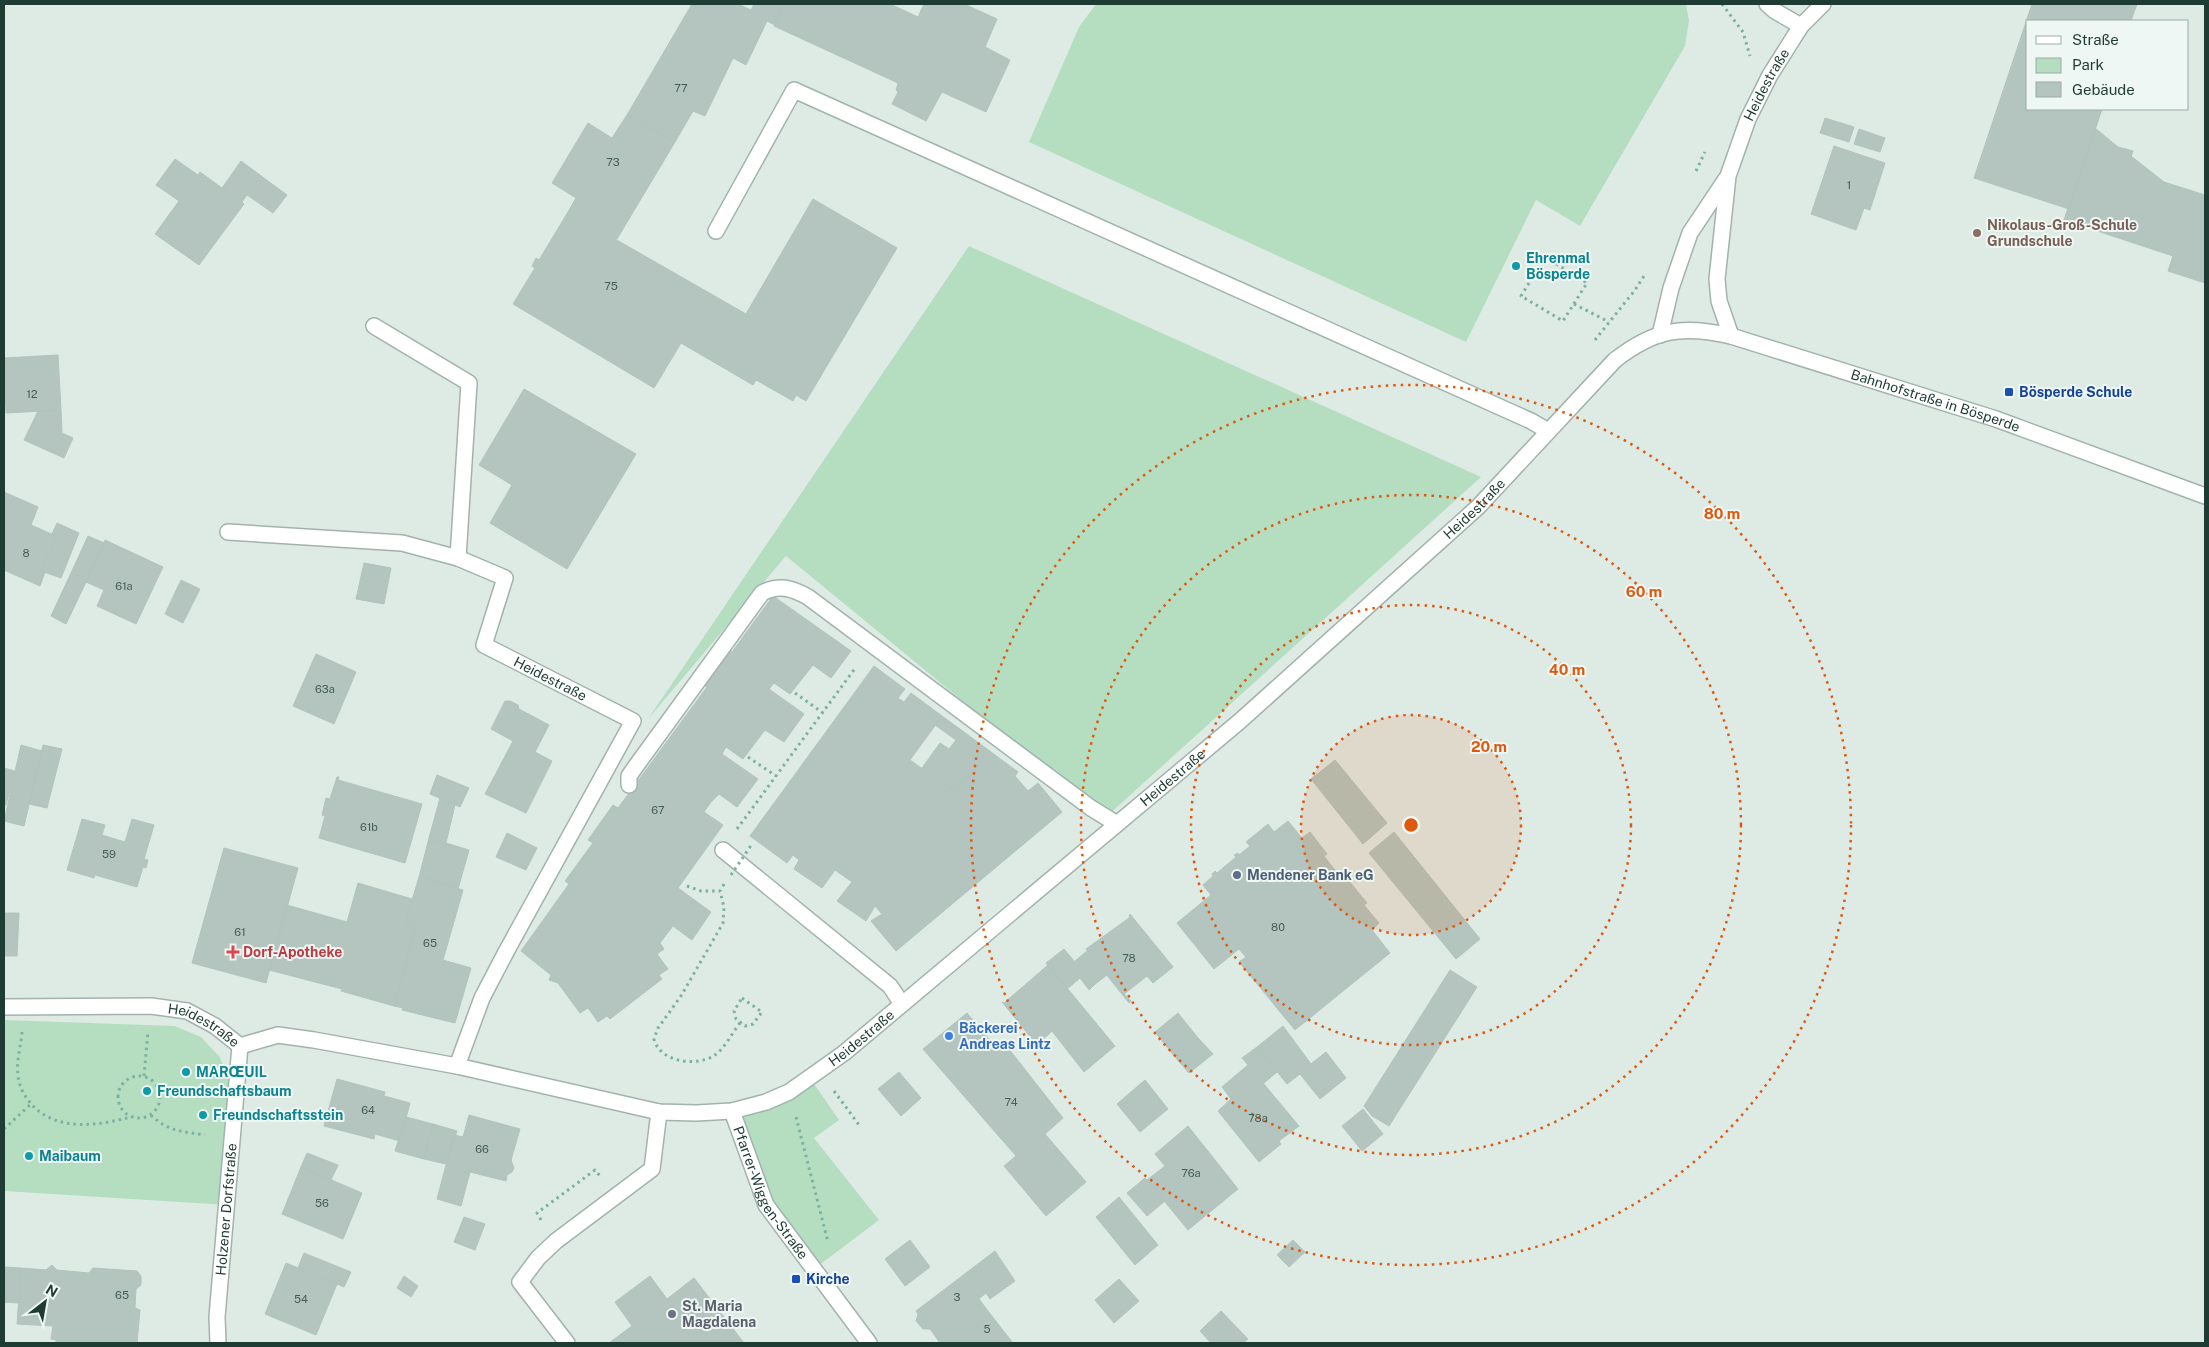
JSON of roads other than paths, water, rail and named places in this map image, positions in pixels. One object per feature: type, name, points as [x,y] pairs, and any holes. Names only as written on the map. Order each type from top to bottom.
[{"type":"street","points":[[1767,4],[1801,26]]},
{"type":"street","name":"Heidestraße","points":[[1731,336],[1719,301],[1717,279],[1728,176],[1748,119],[1770,75],[1801,26],[1823,4]]},
{"type":"street","points":[[716,231],[794,90],[1522,417],[1548,431]]},
{"type":"street","name":"Heidestraße","points":[[4,1007],[151,1006],[187,1011],[215,1026],[240,1046],[278,1035],[457,1066],[659,1112],[696,1113],[732,1110],[766,1102],[790,1092],[820,1072],[1240,721],[1478,507],[1615,360],[1633,346],[1660,335],[1671,288],[1690,233],[1728,176]]},
{"type":"street","points":[[228,532],[402,543],[458,558],[469,383],[374,326]]},
{"type":"street","name":"Bahnhofstraße in Bösperde","points":[[1660,335],[1679,329],[1695,329],[1731,336],[1996,419],[2205,496]]},
{"type":"street","name":"Heidestraße","points":[[457,1066],[482,998],[633,720],[484,645],[505,578],[458,558]]},
{"type":"street","points":[[629,785],[629,776],[762,594],[771,588],[793,589],[808,597],[1091,808],[1117,824]]},
{"type":"street","points":[[723,850],[890,986],[902,1004]]},
{"type":"street","name":"Holzener Dorfstraße","points":[[218,1343],[217,1318],[240,1046]]},
{"type":"street","name":"Pfarrer-Wiggen-Straße","points":[[732,1110],[766,1205],[870,1343]]},
{"type":"street","points":[[567,1343],[520,1282],[538,1258],[556,1241],[652,1169],[659,1112]]},
{"type":"place","name":"Nikolaus-Groß-Schule Grundschule","points":[[1977,233]]},
{"type":"place","name":"Ehrenmal Bösperde","points":[[1516,266]]},
{"type":"place","name":"Bösperde Schule","points":[[2009,392]]},
{"type":"place","name":"Mendener Bank eG","points":[[1237,875]]},
{"type":"place","name":"Dorf-Apotheke","points":[[233,952]]},
{"type":"place","name":"Bäckerei Andreas Lintz","points":[[949,1036]]},
{"type":"place","name":"MARŒUIL","points":[[186,1072]]},
{"type":"place","name":"Freundschaftsbaum","points":[[147,1091]]},
{"type":"place","name":"Freundschaftsstein","points":[[203,1115]]},
{"type":"place","name":"Maibaum","points":[[29,1156]]},
{"type":"place","name":"Kirche","points":[[796,1279]]},
{"type":"place","name":"St. Maria Magdalena","points":[[672,1314]]}]
